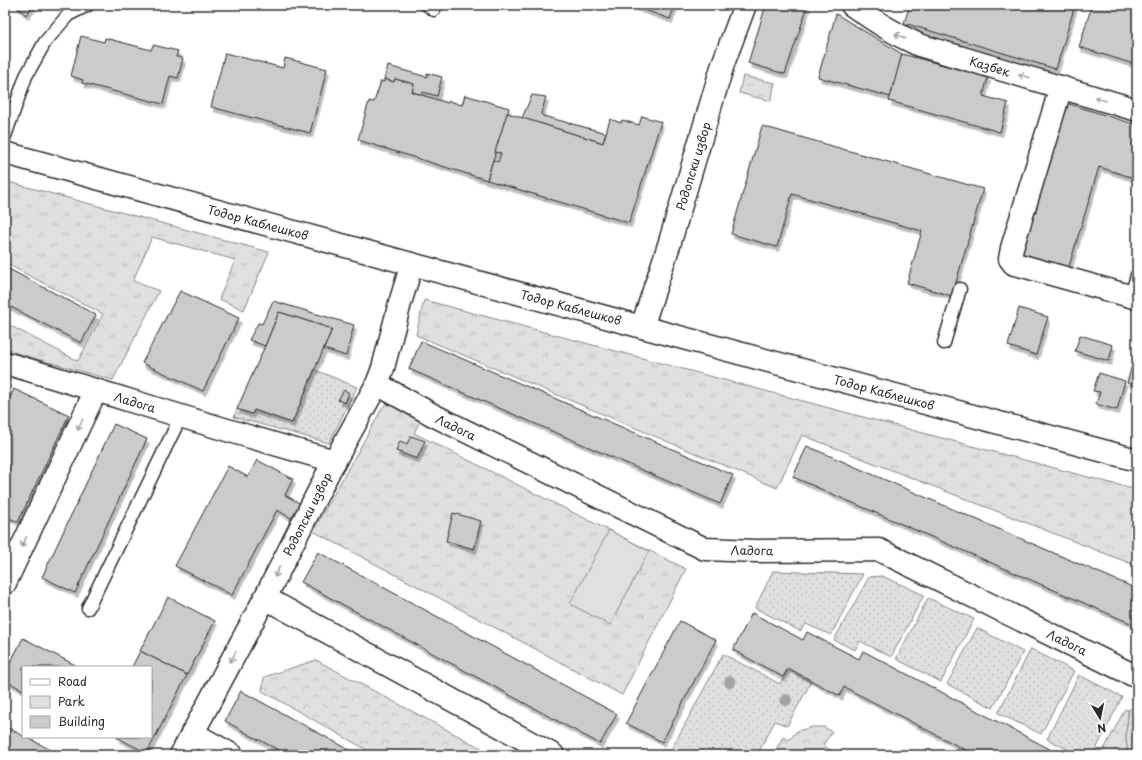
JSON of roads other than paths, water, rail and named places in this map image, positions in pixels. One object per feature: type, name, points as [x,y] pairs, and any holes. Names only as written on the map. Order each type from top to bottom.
[{"type":"street","name":"Родопски извор","points":[[642,327],[669,245],[723,64],[745,5]]},
{"type":"street","name":"Казбек","points":[[852,5],[902,38],[919,45],[1137,110]]},
{"type":"street","points":[[1061,88],[1012,248],[1010,259],[1014,264],[1134,297]]},
{"type":"street","name":"Тодор Каблешков","points":[[5,153],[642,327],[1137,460]]},
{"type":"street","name":"Родопски извор","points":[[181,755],[301,525],[377,384],[383,368],[412,264]]},
{"type":"street","name":"Ладога","points":[[5,363],[276,445],[335,461]]},
{"type":"street","name":"Ладога","points":[[377,384],[429,413],[705,549],[755,551],[879,550],[1137,677]]},
{"type":"street","points":[[5,583],[96,390]]},
{"type":"street","points":[[264,598],[553,755]]},
{"type":"street","points":[[192,733],[232,755]]},
{"type":"lane","points":[[5,136],[26,76],[45,42],[68,15],[88,5]]},
{"type":"lane","points":[[1134,297],[1137,275]]},
{"type":"lane","points":[[944,343],[960,289]]},
{"type":"lane","points":[[88,608],[181,416]]}]
